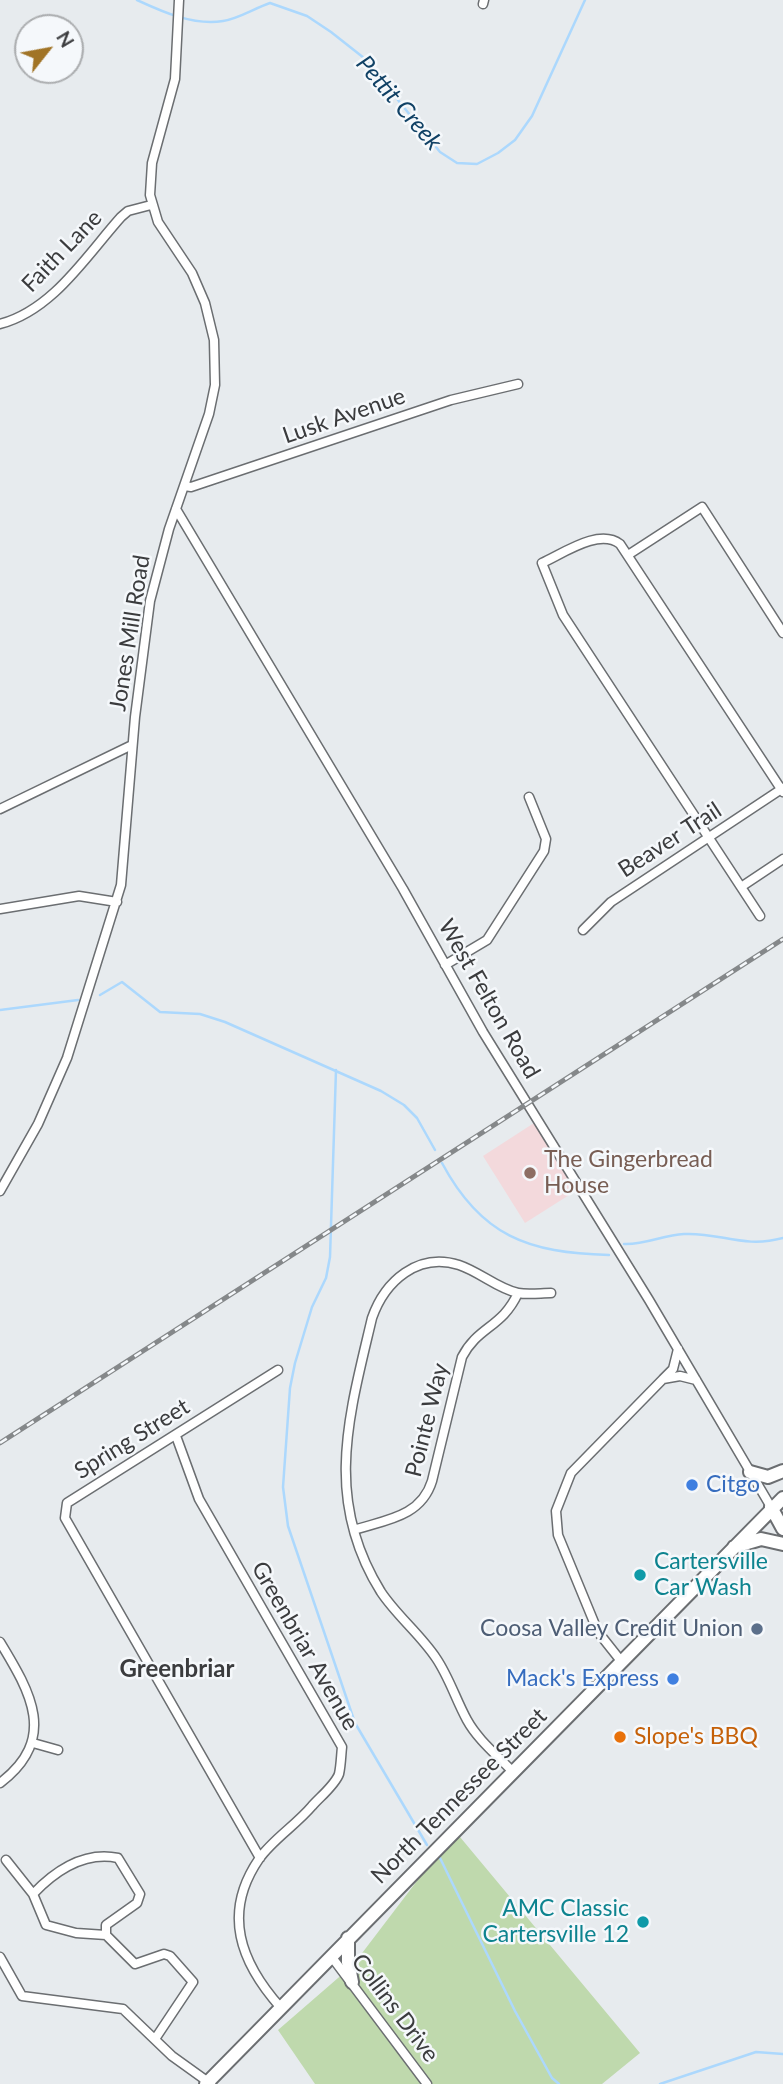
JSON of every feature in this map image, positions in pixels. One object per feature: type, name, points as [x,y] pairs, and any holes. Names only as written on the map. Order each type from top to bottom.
[{"type":"main road","points":[[750,1472],[768,1477],[783,1471]]},
{"type":"main road","name":"North Tennessee Street","points":[[771,1507],[783,1487]]},
{"type":"main road","name":"North Tennessee Street","points":[[208,2083],[783,1497]]},
{"type":"main road","points":[[771,1507],[783,1529]]},
{"type":"main road","points":[[731,1548],[761,1539],[783,1544]]},
{"type":"main road","points":[[348,1938],[348,1962],[352,1982]]},
{"type":"street","name":"Jones Mill Road","points":[[0,1191],[23,1154],[57,1082],[80,1021],[117,902],[125,866],[132,745],[149,610],[176,509],[214,394],[214,340],[198,286],[158,222],[151,205],[150,171],[175,79],[179,0]]},
{"type":"street","name":"Faith Lane","points":[[0,324],[14,320],[50,298],[121,217],[128,211],[151,205]]},
{"type":"street","name":"Lusk Avenue","points":[[184,486],[191,488],[451,400],[518,384]]},
{"type":"street","points":[[628,555],[702,507],[783,634]]},
{"type":"street","name":"West Felton Road","points":[[176,509],[403,889],[445,965],[771,1507]]},
{"type":"street","points":[[760,916],[564,615],[542,563],[606,537],[620,544],[782,790]]},
{"type":"street","points":[[0,809],[132,745]]},
{"type":"street","name":"Beaver Trail","points":[[583,930],[611,902],[782,790]]},
{"type":"street","points":[[445,965],[487,940],[544,851],[543,829],[529,797]]},
{"type":"street","points":[[741,887],[783,859]]},
{"type":"street","points":[[0,909],[79,895],[117,902]]},
{"type":"street","points":[[513,1772],[477,1735],[436,1658],[381,1591],[354,1530],[345,1483],[345,1441],[372,1318],[388,1287],[411,1269],[433,1262],[448,1263],[461,1266],[518,1293],[551,1293]]},
{"type":"street","name":"Pointe Way","points":[[354,1530],[409,1513],[424,1500],[432,1481],[462,1357],[472,1341],[503,1318],[518,1293]]},
{"type":"street","points":[[621,1661],[598,1632],[558,1535],[556,1511],[571,1473],[673,1369],[678,1349]]},
{"type":"street","name":"Spring Street","points":[[260,1858],[65,1518],[67,1503],[278,1370]]},
{"type":"street","points":[[663,1379],[680,1376],[696,1380]]},
{"type":"street","name":"Greenbriar Avenue","points":[[176,1436],[199,1499],[342,1747],[338,1776],[302,1818],[260,1858],[239,1896],[237,1916],[247,1957],[256,1976],[281,2008]]},
{"type":"street","points":[[0,1642],[28,1687],[35,1715],[33,1743],[17,1770],[0,1783]]},
{"type":"street","points":[[33,1743],[58,1751]]},
{"type":"street","points":[[33,1894],[69,1865],[90,1857],[118,1858],[140,1895],[136,1903],[106,1925],[106,1935]]},
{"type":"street","points":[[6,1860],[33,1894],[46,1925],[76,1933],[106,1935],[135,1964],[164,1954],[170,1956],[193,1982],[155,2039]]},
{"type":"street","points":[[0,1956],[22,1996],[123,2009],[208,2083]]},
{"type":"street","name":"Collins Drive","points":[[331,1956],[427,2084]]},
{"type":"shaded area","name":"The Gingerbread House","points":[[534,1123],[577,1190],[525,1223],[483,1156]]},
{"type":"green space","points":[[455,1831],[640,2053],[602,2084],[315,2084],[278,2030],[353,1965]]},
{"type":"waterway","name":"Pettit Creek","points":[[137,0],[168,13],[201,22],[229,20],[270,3],[307,16],[364,58],[440,152],[457,163],[477,164],[515,140],[532,116],[585,0]]},
{"type":"waterway","points":[[100,995],[122,982],[160,1012],[200,1014],[225,1022],[381,1091],[404,1105],[417,1118],[435,1150]]},
{"type":"waterway","points":[[0,1010],[78,1000]]},
{"type":"waterway","points":[[336,1070],[330,1257],[326,1278],[312,1307],[295,1363],[290,1388],[283,1487],[288,1526],[355,1723],[427,1845]]},
{"type":"waterway","points":[[442,1163],[473,1208],[510,1236],[554,1250],[609,1255]]},
{"type":"waterway","points":[[624,1244],[684,1234],[756,1242],[783,1238]]},
{"type":"waterway","points":[[440,1858],[515,2011],[552,2078],[559,2084]]},
{"type":"waterway","points":[[660,2084],[756,2052],[783,2054]]},
{"type":"railway","points":[[0,1443],[783,939]]},
{"type":"place","name":"The Gingerbread House","points":[[530,1173]]},
{"type":"place","name":"Citgo","points":[[692,1485]]},
{"type":"place","name":"Cartersville Car Wash","points":[[640,1575]]},
{"type":"place","name":"Coosa Valley Credit Union","points":[[757,1629]]},
{"type":"place","name":"Mack's Express","points":[[673,1679]]},
{"type":"place","name":"Slope's BBQ","points":[[620,1737]]},
{"type":"place","name":"AMC Classic Cartersville 12","points":[[643,1922]]},
{"type":"district","name":"Greenbriar","points":[[177,1669]]}]
